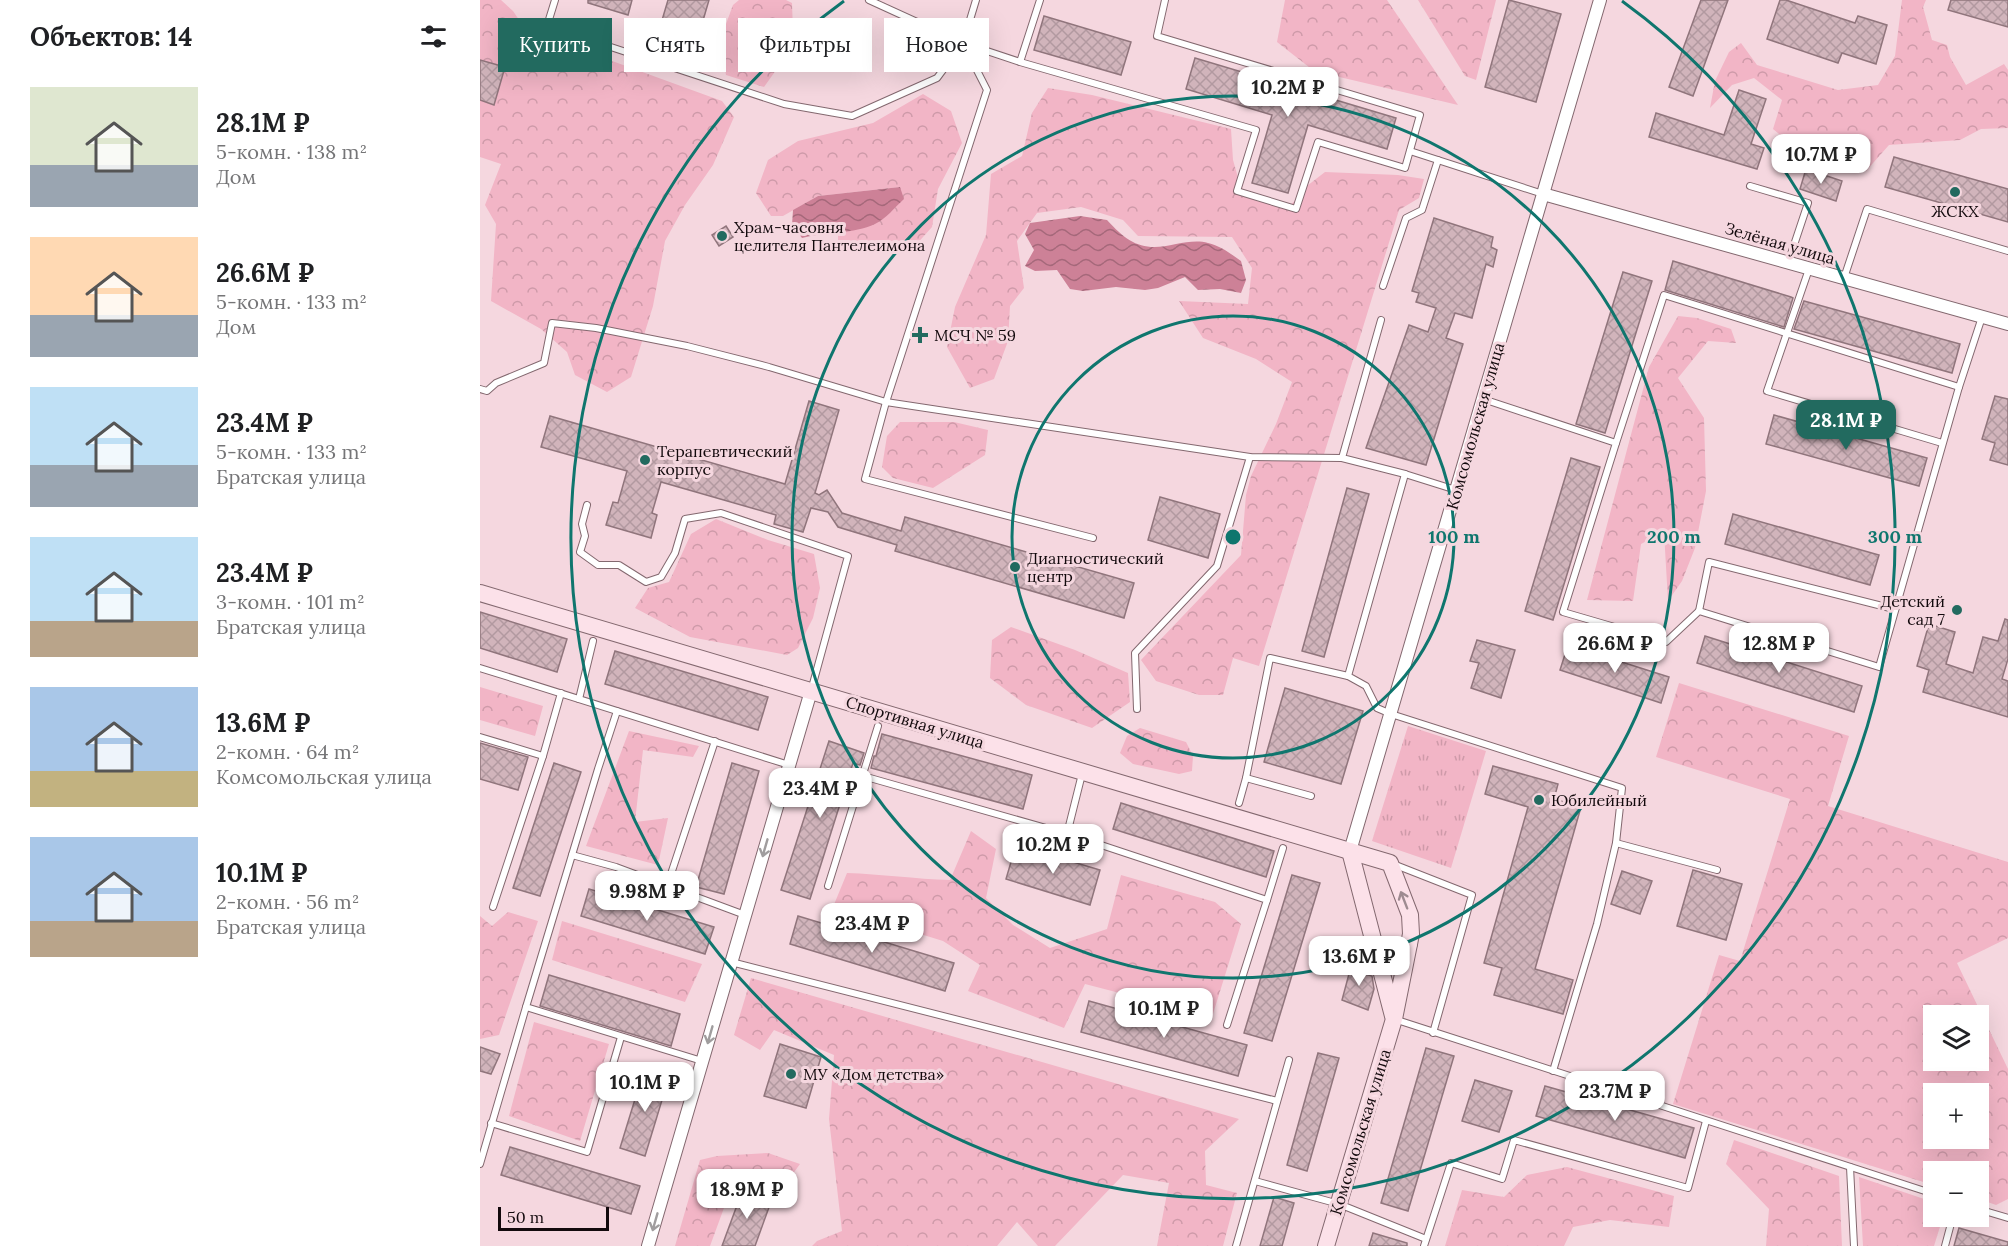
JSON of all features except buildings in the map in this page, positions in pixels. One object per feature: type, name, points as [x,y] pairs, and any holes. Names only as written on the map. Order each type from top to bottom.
[{"type":"street","name":"Комсомольская улица","points":[[1350,851],[1600,0]]},
{"type":"street","name":"Зелёная улица","points":[[1543,194],[2008,324]]},
{"type":"street","name":"Спортивная улица","points":[[480,593],[1350,851]]},
{"type":"street","points":[[648,1246],[811,691]]},
{"type":"street","points":[[1390,862],[1350,851],[1394,1019]]},
{"type":"street","name":"Комсомольская улица","points":[[1326,1246],[1394,1019],[1411,934],[1410,915],[1390,862]]},
{"type":"street","points":[[1375,949],[1395,955],[1409,945]]},
{"type":"lane","points":[[555,0],[547,26],[784,104],[852,116],[937,78],[941,72]]},
{"type":"lane","points":[[869,0],[908,18]]},
{"type":"lane","points":[[971,18],[976,0]]},
{"type":"lane","points":[[1020,62],[1040,0]]},
{"type":"lane","points":[[989,52],[1256,130],[1237,191],[1296,209],[1318,142],[1405,168],[1420,115],[1157,36],[1166,0]]},
{"type":"lane","points":[[978,72],[987,90],[886,402],[865,479],[1094,538]]},
{"type":"lane","points":[[1410,151],[1543,194]]},
{"type":"lane","points":[[1383,286],[1406,218],[1422,210],[1438,160]]},
{"type":"lane","points":[[1750,186],[1808,202],[1788,263]]},
{"type":"lane","points":[[1844,279],[1867,209],[2008,251]]},
{"type":"lane","points":[[1809,268],[1767,391],[1942,443]]},
{"type":"lane","points":[[1894,609],[1709,562],[1700,611],[1666,642],[1563,612],[1664,295],[1959,387]]},
{"type":"lane","points":[[1700,611],[1879,667],[1942,443],[1982,317]]},
{"type":"lane","points":[[1342,458],[1381,320]]},
{"type":"lane","points":[[480,389],[487,391],[496,383],[544,363],[552,323],[596,328],[687,345],[886,402],[1250,457],[1342,458],[1406,474],[1456,490]]},
{"type":"lane","points":[[1483,399],[1616,443]]},
{"type":"lane","points":[[1137,709],[1135,653],[1217,566],[1250,457]]},
{"type":"lane","points":[[1348,676],[1406,474]]},
{"type":"lane","points":[[587,505],[582,524],[585,536],[580,552],[598,566],[619,565],[646,582],[661,577],[675,553],[685,519],[721,513],[848,556],[811,691]]},
{"type":"lane","points":[[579,699],[593,641]]},
{"type":"lane","points":[[1239,803],[1270,658],[1348,676],[1366,686],[1377,708],[1391,714],[1622,788],[1616,843],[1597,924],[1553,1071]]},
{"type":"lane","points":[[480,668],[789,765]]},
{"type":"lane","points":[[493,907],[543,756],[561,693]]},
{"type":"lane","points":[[480,1164],[617,711]]},
{"type":"lane","points":[[828,885],[878,726]]},
{"type":"lane","points":[[480,737],[543,756]]},
{"type":"lane","points":[[666,886],[715,741]]},
{"type":"lane","points":[[1066,834],[1083,772]]},
{"type":"lane","points":[[863,776],[1066,834],[1267,900]]},
{"type":"lane","points":[[1246,778],[1311,796]]},
{"type":"lane","points":[[1616,843],[1717,870]]},
{"type":"lane","points":[[1227,1025],[1283,848]]},
{"type":"lane","points":[[572,855],[616,867],[746,915]]},
{"type":"lane","points":[[1390,862],[1472,895],[1433,1033]]},
{"type":"lane","points":[[731,962],[1277,1101]]},
{"type":"lane","points":[[526,1007],[702,1061]]},
{"type":"lane","points":[[1394,1019],[1923,1190]]},
{"type":"lane","points":[[491,1124],[587,1152],[621,1037]]},
{"type":"lane","points":[[1236,1246],[1289,1060]]},
{"type":"lane","points":[[1255,1181],[1339,1204],[1425,1243],[1452,1163],[1502,1179],[1515,1140],[1688,1188],[1706,1121]]},
{"type":"lane","points":[[1851,1167],[1854,1246]]},
{"type":"lane","points":[[1989,1212],[2008,1218]]},
{"type":"lane","points":[[1945,1246],[1950,1227]]},
{"type":"green space","points":[[480,0],[501,0],[518,18],[498,18],[498,65],[480,60]]},
{"type":"green space","points":[[739,0],[786,0],[792,3],[793,18],[738,18],[738,72],[774,72],[764,87],[726,75],[726,24],[733,5]]},
{"type":"green space","points":[[1285,0],[1387,0],[1458,105],[1314,71],[1277,42]]},
{"type":"green space","points":[[1418,0],[1496,0],[1476,80],[1465,76]]},
{"type":"green space","points":[[1902,0],[1926,0],[1923,7],[1932,40],[1947,45],[1950,57],[1966,85],[2004,64],[2008,70],[2008,128],[1981,129],[1960,140],[1889,145],[1866,171],[1794,146],[1773,129],[1782,100],[1754,78],[1732,85],[1710,108],[1715,81],[1729,52],[1741,43],[1757,65],[1838,90],[1878,85],[1895,56]]},
{"type":"green space","points":[[612,61],[624,65],[624,72],[642,72],[722,101],[734,117],[713,165],[685,205],[665,241],[653,306],[631,377],[607,392],[575,375],[567,352],[541,329],[491,301],[496,224],[485,205],[501,164],[480,157],[480,100],[494,104],[504,72],[612,72]]},
{"type":"green space","points":[[1048,88],[1092,95],[1231,129],[1233,160],[1243,195],[1257,201],[1288,207],[1298,198],[1303,189],[1325,172],[1398,175],[1424,179],[1419,198],[1399,210],[1259,666],[1233,658],[1223,695],[1199,695],[1156,681],[1141,660],[1241,555],[1246,495],[1251,476],[1276,424],[1292,382],[1256,359],[1203,338],[1179,301],[1248,304],[1252,268],[1232,237],[1138,236],[1123,220],[1081,207],[1037,213],[1017,241],[1024,288],[1010,306],[1008,341],[994,379],[970,388],[947,347],[955,307],[986,235],[991,174],[1022,156],[1032,113]]},
{"type":"green space","points":[[923,94],[951,111],[962,143],[938,189],[932,227],[914,247],[864,248],[838,243],[838,233],[876,223],[900,187],[818,196],[783,216],[771,216],[756,193],[768,160],[798,141],[873,123]]},
{"type":"green space","points":[[1678,316],[1697,318],[1731,329],[1736,343],[1708,341],[1678,378],[1704,418],[1706,491],[1695,548],[1682,581],[1668,601],[1664,532],[1641,544],[1633,601],[1587,600],[1649,367]]},
{"type":"green space","points":[[900,422],[954,422],[988,430],[985,455],[933,488],[893,478],[882,467],[887,436]]},
{"type":"green space","points":[[716,519],[768,540],[814,554],[820,588],[813,618],[798,648],[787,655],[690,637],[635,608],[648,588],[669,582],[691,534]]},
{"type":"green space","points":[[1011,627],[1075,650],[1128,673],[1130,702],[1092,728],[1026,705],[990,678],[992,640]]},
{"type":"green space","points":[[1679,683],[1849,736],[1828,806],[2008,862],[2008,938],[1957,963],[1977,1005],[1923,1005],[1923,1071],[1989,1071],[1989,1030],[2008,1069],[2008,1199],[1996,1205],[1989,1203],[1989,1161],[1923,1161],[1923,1182],[1673,1104],[1719,955],[1740,961],[1790,799],[1656,757]]},
{"type":"green space","points":[[480,687],[543,706],[535,736],[480,720]]},
{"type":"green space","points":[[1408,726],[1486,751],[1451,868],[1372,841]]},
{"type":"green space","points":[[1140,728],[1186,742],[1193,756],[1192,771],[1179,774],[1133,764],[1120,753],[1127,736]]},
{"type":"green space","points":[[629,731],[699,746],[693,757],[643,750],[635,822],[668,818],[658,865],[586,846]]},
{"type":"green space","points":[[971,831],[996,849],[986,898],[1013,925],[1050,948],[1107,929],[1121,875],[1215,902],[1241,924],[1212,1017],[1085,984],[1064,1028],[968,991],[980,965],[943,941],[833,907],[847,873],[950,880]]},
{"type":"green space","points":[[508,912],[538,921],[499,1035],[480,1039],[480,916],[492,926]]},
{"type":"green space","points":[[562,921],[702,964],[685,1002],[552,960]]},
{"type":"green space","points":[[751,978],[1239,1119],[1205,1151],[1206,1185],[1237,1193],[1223,1246],[1157,1246],[1169,1183],[1123,1175],[1055,1246],[1038,1246],[1017,1222],[997,1246],[812,1246],[817,1241],[842,1231],[829,1119],[834,1055],[774,1030],[760,1050],[734,1035]]},
{"type":"green space","points":[[534,1022],[609,1044],[580,1141],[509,1116]]},
{"type":"green space","points":[[1734,1140],[1839,1176],[1842,1246],[1766,1246],[1769,1209],[1726,1164]]},
{"type":"green space","points":[[768,1153],[800,1164],[782,1189],[735,1178],[710,1246],[675,1246],[700,1160],[717,1156]]},
{"type":"green space","points":[[1567,1167],[1674,1196],[1669,1227],[1610,1220],[1573,1227],[1564,1246],[1445,1246],[1462,1190],[1504,1197],[1527,1175]]},
{"type":"green space","points":[[1859,1177],[1923,1199],[1923,1227],[1940,1227],[1934,1246],[1863,1246]]},
{"type":"water","points":[[900,187],[904,199],[883,219],[867,227],[802,238],[792,225],[793,210],[818,196]]},
{"type":"water","points":[[1080,216],[1107,220],[1122,235],[1145,246],[1154,247],[1196,241],[1226,250],[1241,261],[1246,280],[1241,293],[1220,289],[1198,290],[1185,277],[1158,288],[1145,290],[1116,287],[1083,291],[1070,289],[1057,270],[1035,271],[1025,266],[1034,250],[1025,234],[1030,223]]},
{"type":"place","name":"ЖСКХ","points":[[1955,192]]},
{"type":"place","name":"Храм-часовня целителя Пантелеимона","points":[[722,236]]},
{"type":"place","name":"МСЧ № 59","points":[[920,335]]},
{"type":"place","name":"Терапевтический корпус","points":[[645,460]]},
{"type":"place","name":"Диагностический центр","points":[[1015,567]]},
{"type":"place","name":"Детский сад 7","points":[[1957,610]]},
{"type":"place","name":"Юбилейный","points":[[1539,800]]},
{"type":"place","name":"МУ «Дом детства»","points":[[791,1074]]}]
